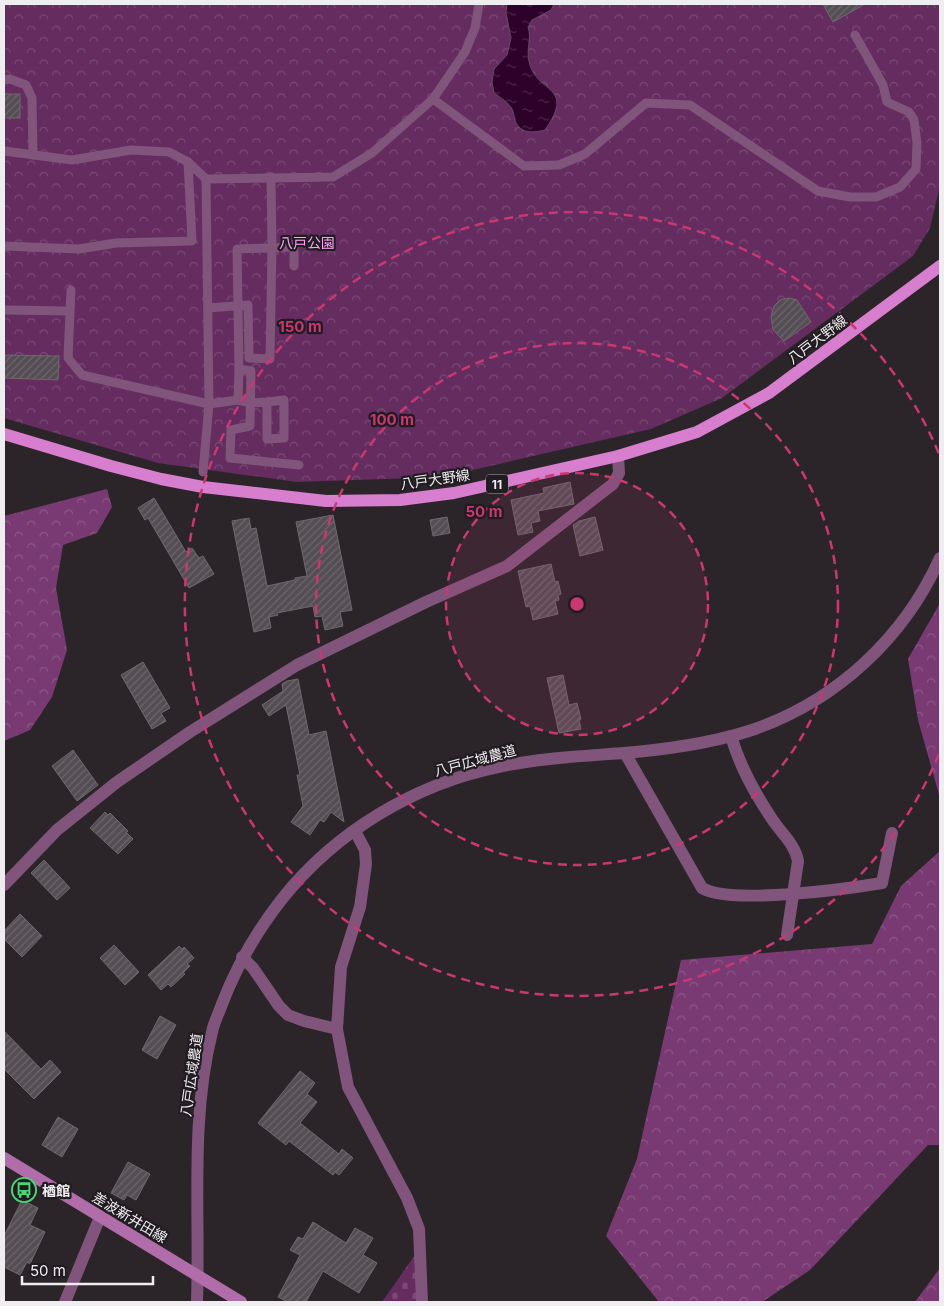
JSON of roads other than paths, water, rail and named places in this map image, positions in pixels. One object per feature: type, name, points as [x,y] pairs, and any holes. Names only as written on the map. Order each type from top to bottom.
[{"type":"main road","name":"八戸大野線","points":[[4,434],[111,466],[203,487],[326,501],[400,500],[454,493],[618,456],[697,432],[769,393],[940,266]]},
{"type":"main road","name":"差波新井田線","points":[[4,1158],[241,1302]]},
{"type":"street","points":[[4,885],[65,824],[116,782],[199,727],[297,665],[426,602],[507,566],[613,484],[618,473],[618,456]]},
{"type":"street","name":"八戸広域農道","points":[[197,1302],[199,1112],[204,1070],[212,1029],[242,957],[262,925],[293,885],[323,856],[376,816],[433,786],[468,774],[499,766],[539,760],[684,745],[731,736],[783,717],[820,698],[845,681],[887,642],[906,618],[940,558]]},
{"type":"street","points":[[731,736],[738,760],[752,788],[796,852],[798,861],[787,935]]},
{"type":"street","points":[[625,752],[702,888],[709,893],[738,895],[793,894],[882,883],[892,833]]},
{"type":"street","points":[[355,831],[365,850],[366,864],[360,906],[341,967],[337,1029],[348,1086],[407,1198],[419,1229],[422,1302]]},
{"type":"street","points":[[242,957],[288,1015],[337,1029]]},
{"type":"street","points":[[65,1302],[100,1217]]},
{"type":"lane","points":[[4,151],[72,160],[131,150],[169,152],[188,162],[206,179],[333,177],[372,153],[433,99],[465,52],[475,28],[479,4]]},
{"type":"lane","points":[[433,99],[524,166],[559,165],[586,154],[646,103],[690,105],[818,191],[850,197],[876,198],[900,187],[916,169],[917,142],[914,120],[909,112],[887,102],[883,85],[855,35]]},
{"type":"lane","points":[[4,80],[26,85],[32,98],[33,155]]},
{"type":"lane","points":[[4,246],[80,249],[116,243],[192,241],[188,162]]},
{"type":"lane","points":[[208,308],[248,305],[249,358],[270,359],[271,177]]},
{"type":"lane","points":[[202,472],[209,404],[206,179]]},
{"type":"lane","points":[[238,400],[237,249],[294,247],[294,266]]},
{"type":"lane","points":[[70,290],[68,358],[82,375],[209,404],[238,400],[251,404],[267,402]]},
{"type":"lane","points":[[4,310],[69,311]]},
{"type":"lane","points":[[239,369],[251,371],[250,426],[231,430],[230,458],[299,465]]},
{"type":"water","points":[[507,4],[554,4],[551,10],[532,20],[528,27],[528,57],[533,72],[556,97],[557,104],[554,115],[545,130],[528,132],[521,128],[515,121],[510,107],[494,93],[492,82],[494,69],[507,55],[511,38],[506,13]]},
{"type":"place","name":"楢館","points":[[24,1190]]},
{"type":"park label","name":"八戸公園","points":[[307,242]]}]
